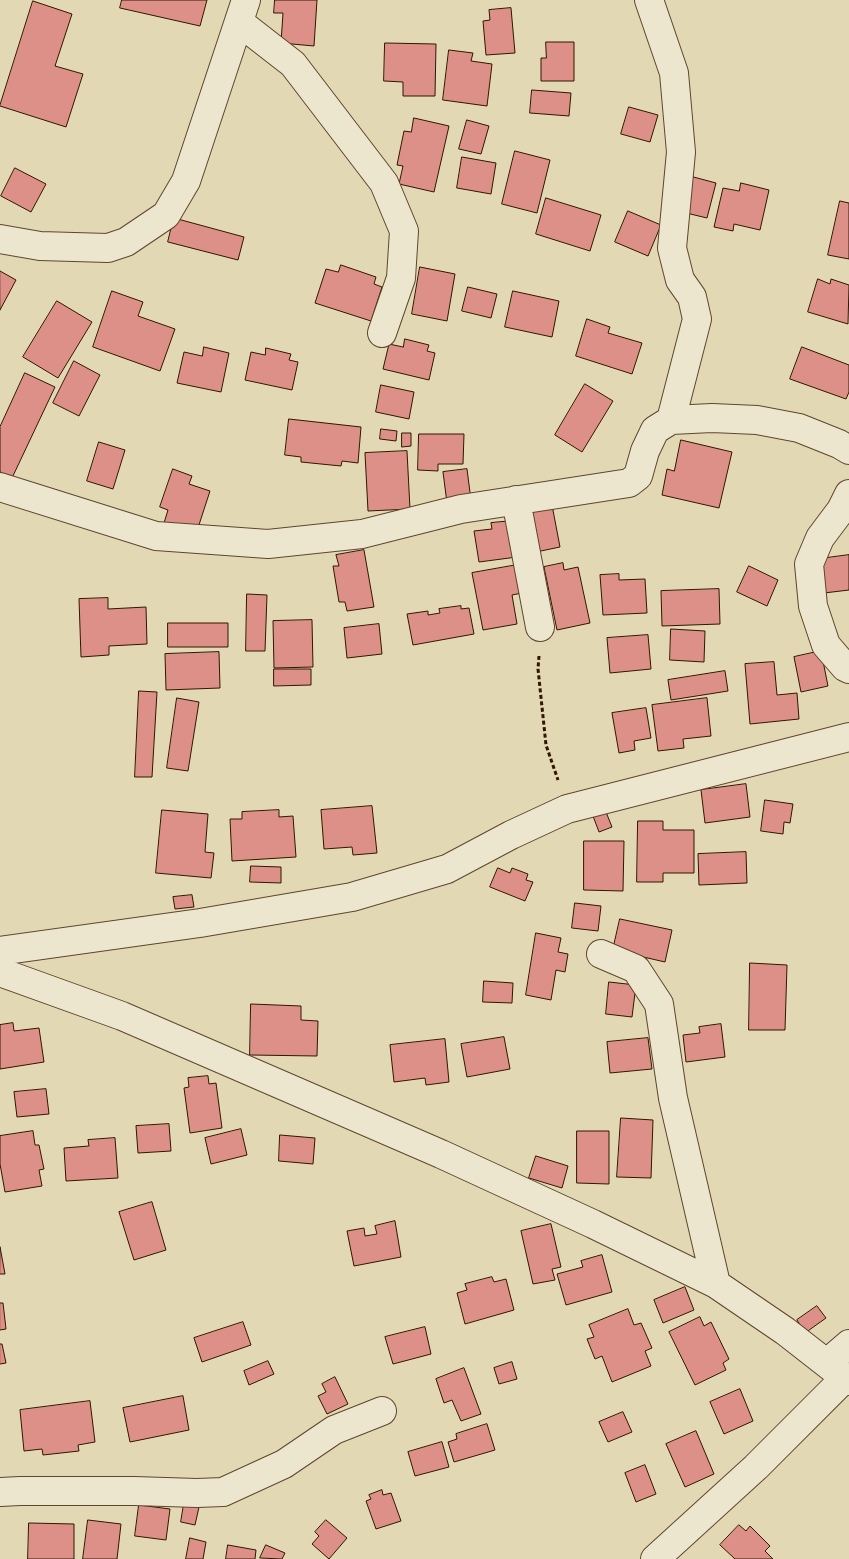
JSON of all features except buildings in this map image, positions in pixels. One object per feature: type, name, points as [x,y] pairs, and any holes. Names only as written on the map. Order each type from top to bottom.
[{"type":"street","points":[[649,0],[674,73],[681,152],[672,248],[680,280],[692,297],[696,319],[671,420]]},
{"type":"street","points":[[0,239],[40,246],[108,248],[126,242],[166,215],[186,181],[242,11],[293,64],[384,183],[404,231],[401,278],[382,333]]},
{"type":"street","points":[[0,487],[156,536],[268,544],[362,534],[461,509],[629,483],[638,476],[645,451],[656,430],[671,420],[712,418],[757,420],[799,428],[849,450]]},
{"type":"street","points":[[849,494],[841,510],[820,538],[809,564],[812,606],[826,645],[845,668],[849,669]]},
{"type":"street","points":[[516,500],[540,627]]},
{"type":"street","points":[[0,951],[200,923],[352,897],[447,869],[511,835],[568,808],[849,737]]},
{"type":"street","points":[[601,954],[636,969],[658,1004],[673,1098],[716,1284]]},
{"type":"street","points":[[0,972],[122,1016],[423,1146],[593,1224],[716,1284],[785,1331],[840,1374]]},
{"type":"street","points":[[655,1559],[756,1467],[840,1374],[849,1344]]},
{"type":"street","points":[[0,1492],[223,1492],[284,1464],[334,1430],[382,1411]]},
{"type":"path","points":[[540,627],[538,669],[546,745],[568,808]]}]
